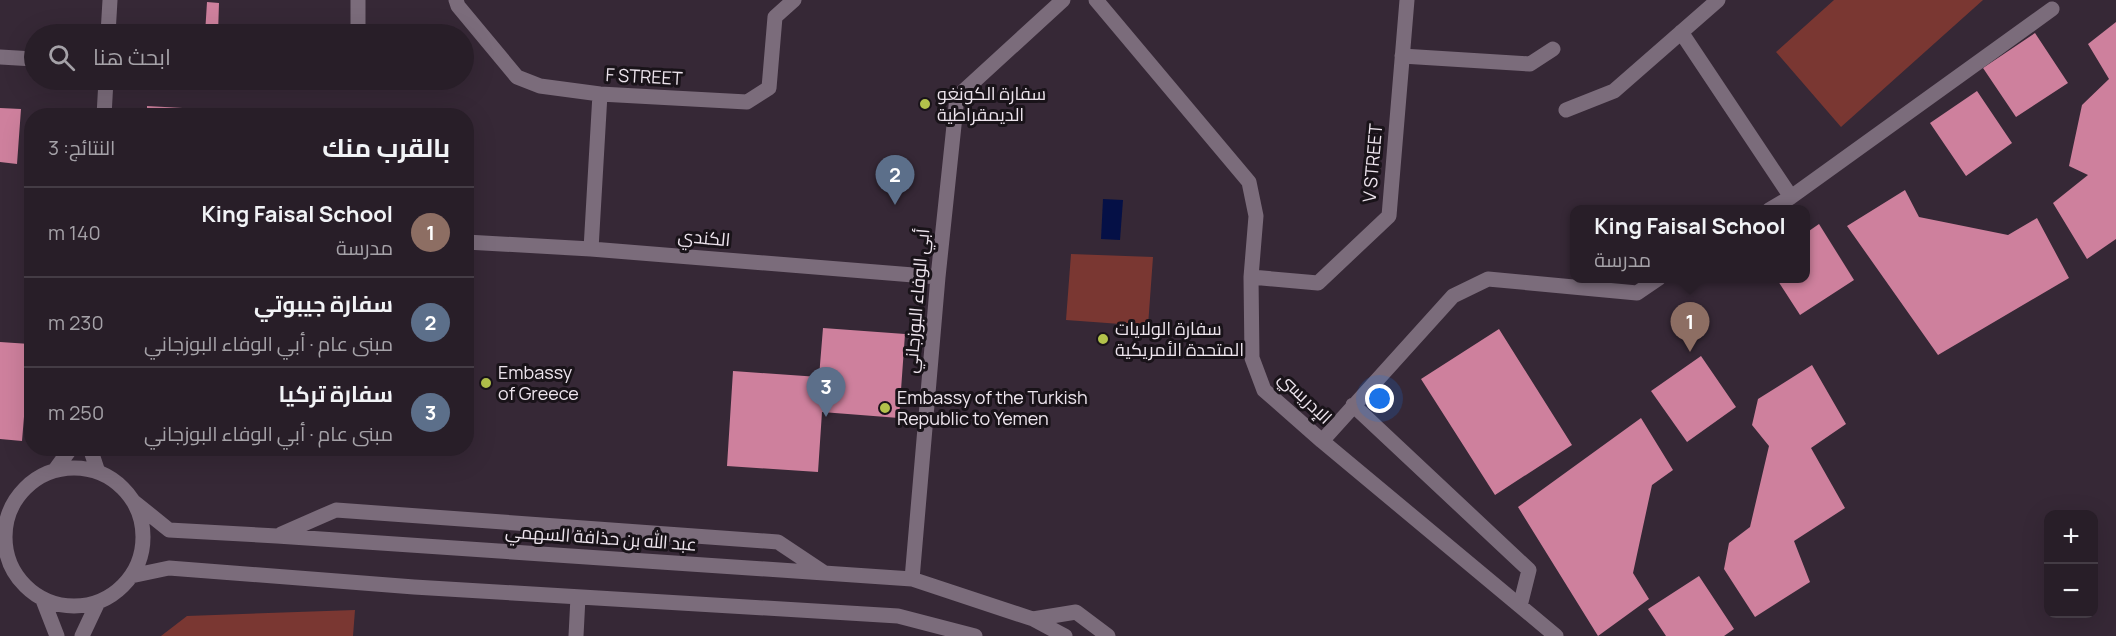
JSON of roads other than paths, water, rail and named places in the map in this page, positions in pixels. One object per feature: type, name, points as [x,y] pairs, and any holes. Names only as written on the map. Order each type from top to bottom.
[{"type":"street","points":[[109,24],[110,0]]},
{"type":"street","points":[[358,0],[358,24]]},
{"type":"street","name":"F STREET","points":[[456,0],[458,6],[473,24]]},
{"type":"street","name":"F STREET","points":[[474,25],[517,77],[540,86],[600,94],[747,102],[769,88],[775,17],[794,0]]},
{"type":"street","name":"أبي الوفاء البوزجاني","points":[[912,579],[938,276],[957,97],[1064,0]]},
{"type":"street","name":"الإدريسي","points":[[1096,0],[1250,182],[1256,216],[1251,277],[1252,358],[1264,390],[1556,636]]},
{"type":"street","name":"V STREET","points":[[1251,277],[1318,283],[1389,216],[1407,0]]},
{"type":"street","points":[[1566,110],[1614,92],[1718,0]]},
{"type":"street","points":[[1777,205],[2052,9]]},
{"type":"street","points":[[1681,32],[1791,197]]},
{"type":"street","points":[[1402,56],[1530,64],[1553,49]]},
{"type":"street","points":[[0,57],[24,58]]},
{"type":"street","points":[[104,108],[105,90]]},
{"type":"street","points":[[591,249],[600,94]]},
{"type":"street","name":"الكندي","points":[[474,242],[591,249],[938,276]]},
{"type":"street","points":[[1322,441],[1453,296],[1488,279],[1637,293],[1653,283]]},
{"type":"street","points":[[1353,405],[1529,570],[1520,606]]},
{"type":"street","points":[[55,470],[65,456]]},
{"type":"street","points":[[93,456],[98,472]]},
{"type":"street","points":[[0,504],[38,478],[55,470],[74,467],[98,472],[118,483],[133,501],[141,524],[143,539],[140,555],[131,576],[113,594],[98,602],[80,606],[61,605],[43,600],[25,586],[6,566],[5,546],[5,526],[12,506],[23,490]]},
{"type":"street","name":"عبد الله بن حذافة السهمي","points":[[133,501],[169,530],[912,579],[1033,619],[1065,636]]},
{"type":"street","points":[[277,536],[336,510],[778,542],[826,574]]},
{"type":"street","points":[[131,576],[169,568],[414,587],[898,616],[975,636]]},
{"type":"street","points":[[576,636],[579,597]]},
{"type":"street","points":[[43,600],[57,636]]},
{"type":"street","points":[[81,636],[98,602]]},
{"type":"street","points":[[1033,619],[1076,612],[1108,636]]},
{"type":"place","name":"سفارة الكونغو الديمقراطية","points":[[925,104]]},
{"type":"place","name":"سفارة جيبوتي","points":[[895,205]]},
{"type":"place","name":"سفارة الولايات المتحدة الأمريكية","points":[[1103,339]]},
{"type":"place","name":"King Faisal School","points":[[1690,352]]},
{"type":"place","name":"Embassy of Greece","points":[[486,383]]},
{"type":"place","name":"Embassy of the Turkish Republic to Yemen","points":[[885,408]]},
{"type":"place","name":"سفارة تركيا","points":[[826,417]]}]
